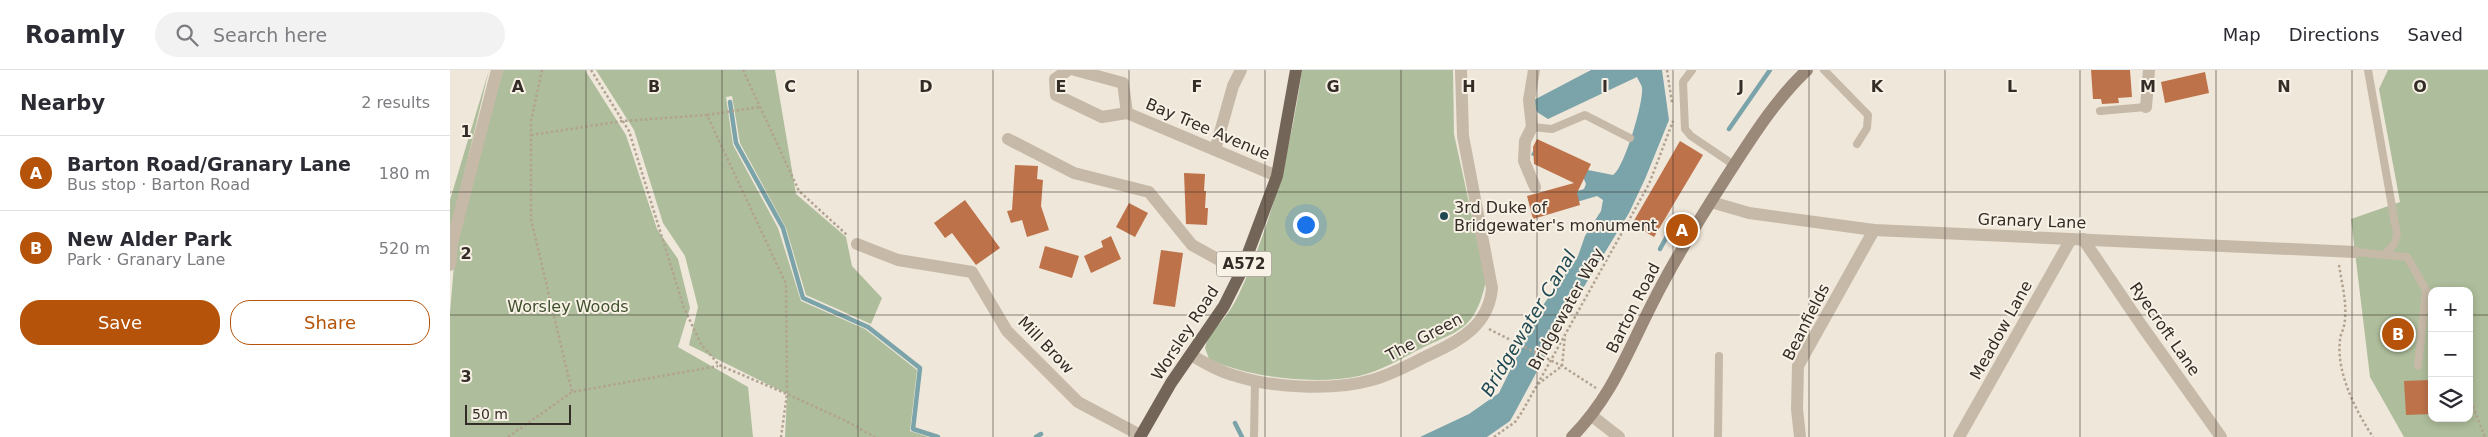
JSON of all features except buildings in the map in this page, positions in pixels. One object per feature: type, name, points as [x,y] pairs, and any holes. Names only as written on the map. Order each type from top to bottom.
[{"type":"main road","name":"Worsley Road","points":[[1140,436],[1171,383],[1224,306],[1241,272],[1277,176],[1296,70]]},
{"type":"main road","name":"Barton Road","points":[[1572,437],[1592,416],[1607,394],[1670,270],[1710,202],[1770,113],[1807,70]]},
{"type":"street","points":[[450,265],[452,242],[497,70]]},
{"type":"street","name":"Bay Tree Avenue","points":[[1068,70],[1055,79],[1056,94],[1102,117],[1126,113],[1277,176]]},
{"type":"street","name":"Bay Tree Avenue","points":[[1075,70],[1123,83],[1126,113]]},
{"type":"street","points":[[1215,150],[1234,86],[1241,70]]},
{"type":"street","name":"The Green","points":[[1191,356],[1233,376],[1255,380],[1328,386],[1370,380],[1388,374],[1442,350],[1479,324],[1491,300],[1492,288],[1463,136],[1461,70]]},
{"type":"street","points":[[1534,70],[1529,100],[1532,127],[1525,141],[1524,161],[1535,187]]},
{"type":"street","points":[[2146,107],[2149,70]]},
{"type":"street","points":[[1008,139],[1074,173],[1149,192],[1192,245],[1241,272]]},
{"type":"street","name":"Granary Lane","points":[[1710,202],[1748,213],[1874,230],[2355,252]]},
{"type":"street","name":"Beanfields","points":[[1800,437],[1797,409],[1798,366],[1874,230]]},
{"type":"street","name":"Meadow Lane","points":[[1959,437],[2077,239]]},
{"type":"street","name":"Ryecroft Lane","points":[[2077,239],[2221,437]]},
{"type":"street","name":"Mill Brow","points":[[857,244],[898,260],[972,272],[1008,330],[1078,402],[1140,436]]},
{"type":"street","points":[[1592,416],[1619,437]]},
{"type":"lane","points":[[1692,70],[1682,82],[1685,129],[1691,136],[1734,165]]},
{"type":"lane","points":[[1824,70],[1868,115],[1867,128],[1857,144]]},
{"type":"lane","points":[[2368,70],[2397,235],[2394,244],[2385,255]]},
{"type":"lane","points":[[2100,111],[2146,107]]},
{"type":"lane","points":[[1532,127],[1552,129],[1585,115],[1630,138]]},
{"type":"lane","points":[[2355,252],[2407,257],[2426,290],[2418,366]]},
{"type":"lane","points":[[1718,437],[1719,356]]},
{"type":"lane","points":[[1254,437],[1255,380]]},
{"type":"path","points":[[542,70],[531,121],[531,219],[572,392]]},
{"type":"path","points":[[591,70],[629,132],[684,308],[701,344],[719,366],[787,394],[846,421],[875,437]]},
{"type":"path","points":[[743,70],[799,191],[857,244]]},
{"type":"path","points":[[1668,70],[1673,109]]},
{"type":"path","points":[[531,135],[623,121],[708,115],[759,107]]},
{"type":"path","points":[[708,115],[786,284],[787,394],[781,437]]},
{"type":"path","name":"Bridgewater Way","points":[[1494,437],[1515,422],[1537,385],[1649,184],[1674,118]]},
{"type":"path","points":[[2337,251],[2346,308],[2340,340],[2343,371],[2350,397],[2373,437]]},
{"type":"path","points":[[1479,324],[1562,366],[1598,389]]},
{"type":"path","points":[[1537,385],[1562,366],[1565,335]]},
{"type":"path","points":[[508,437],[572,392],[719,366]]},
{"type":"path","points":[[2473,408],[2485,437]]},
{"type":"green space","points":[[489,70],[450,233],[450,200]]},
{"type":"green space","name":"Worsley Woods","points":[[503,70],[585,70],[626,135],[657,229],[678,259],[690,308],[678,347],[748,387],[753,437],[450,437],[450,312],[456,242]]},
{"type":"green space","points":[[596,70],[775,70],[796,194],[846,237],[852,266],[882,298],[871,324],[806,295],[786,228],[740,143],[732,96],[726,97],[733,145],[778,228],[801,301],[865,329],[917,370],[910,431],[929,437],[785,437],[787,394],[689,345],[698,307],[685,256],[663,223],[634,130]]},
{"type":"green space","points":[[1302,70],[1453,70],[1454,134],[1486,281],[1477,309],[1465,325],[1457,331],[1383,368],[1367,374],[1342,379],[1303,380],[1243,371],[1209,359],[1205,348],[1209,338],[1227,315],[1237,298],[1266,226],[1288,149]]},
{"type":"green space","points":[[2388,70],[2488,70],[2488,437],[2404,437],[2370,377],[2351,219],[2400,202],[2379,89]]},
{"type":"water","points":[[1591,70],[1662,70],[1669,120],[1645,179],[1629,213],[1571,308],[1510,421],[1487,437],[1420,437],[1469,414],[1499,393],[1541,308],[1578,256],[1585,236],[1601,211],[1603,200],[1597,196],[1533,215],[1530,205],[1584,189],[1586,184],[1584,179],[1531,155],[1536,145],[1588,170],[1613,175],[1628,148],[1642,95],[1642,87],[1637,77],[1548,119],[1537,112],[1532,101]]},
{"type":"waterway","points":[[1729,129],[1770,70]]},
{"type":"waterway","points":[[730,102],[736,143],[783,228],[803,298],[868,327],[920,368],[913,429],[938,437]]},
{"type":"waterway","points":[[1660,249],[1677,218]]},
{"type":"waterway","points":[[1235,423],[1242,437]]},
{"type":"waterway","points":[[1036,437],[1041,434]]},
{"type":"place","name":"3rd Duke of Bridgewater's monument","points":[[1444,216]]},
{"type":"place","name":"Barton Road/Granary Lane","points":[[1682,230]]},
{"type":"place","name":"New Alder Park","points":[[2398,334]]},
{"type":"water label","name":"Bridgewater Canal","points":[[1528,323]]}]
